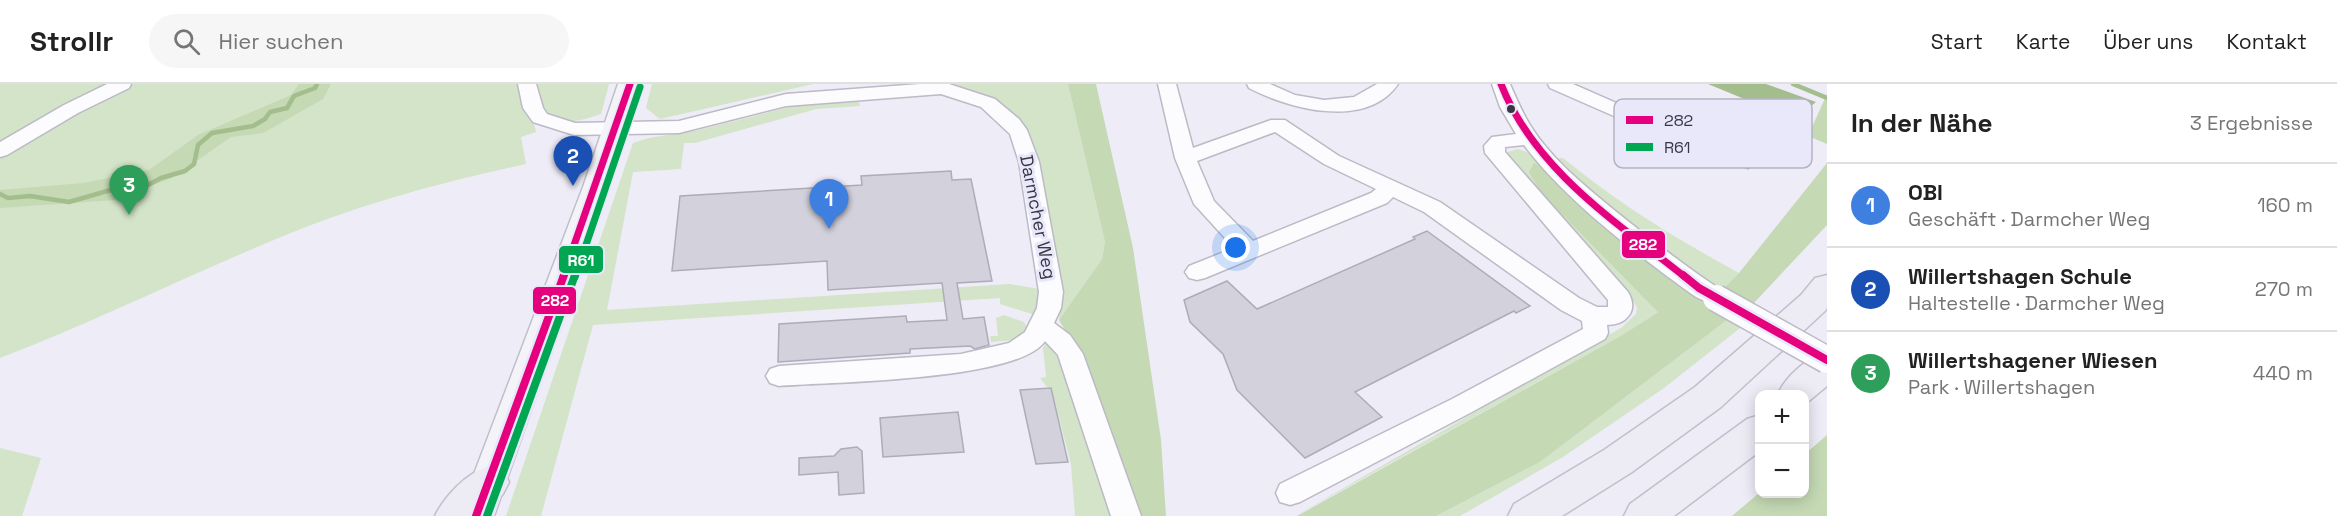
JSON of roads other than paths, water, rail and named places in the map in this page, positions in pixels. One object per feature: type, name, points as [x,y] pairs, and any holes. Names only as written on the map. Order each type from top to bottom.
[{"type":"highway","points":[[1528,516],[1618,461],[1708,397],[1813,303],[1827,286]]},
{"type":"highway","points":[[1800,390],[1827,362]]},
{"type":"highway","points":[[1644,516],[1669,500],[1755,434]]},
{"type":"highway","points":[[455,516],[483,499]]},
{"type":"main road","points":[[483,499],[630,84]]},
{"type":"street","points":[[0,152],[71,109],[122,84]]},
{"type":"street","name":"Darmcher Weg","points":[[527,84],[533,108],[540,118],[574,129],[679,127],[807,97],[943,86],[971,96],[1002,113],[1020,134],[1026,148],[1051,292],[1049,308],[1041,327]]},
{"type":"street","points":[[1167,84],[1185,158],[1205,204],[1249,250]]},
{"type":"street","points":[[1256,84],[1282,97],[1310,104],[1351,104],[1370,99],[1389,84]]},
{"type":"street","points":[[1501,84],[1507,102],[1530,139],[1556,169],[1598,207],[1683,276],[1716,298],[1827,362]]},
{"type":"street","points":[[1557,84],[1614,109]]},
{"type":"street","points":[[1185,158],[1310,111],[1310,104]]},
{"type":"street","points":[[1278,124],[1310,149],[1357,174],[1432,207],[1570,304],[1594,316],[1613,316],[1621,310],[1620,298],[1495,153],[1494,146],[1499,141],[1530,139]]},
{"type":"street","points":[[1197,272],[1379,198],[1390,187]]},
{"type":"street","points":[[1290,493],[1461,406],[1596,333],[1594,316]]},
{"type":"street","points":[[779,376],[961,364],[991,358],[1028,345],[1041,327],[1055,334],[1070,354],[1126,516]]},
{"type":"waterway","points":[[0,194],[8,198],[30,196],[69,202],[128,185],[146,186],[161,178],[185,171],[194,164],[198,145],[212,133],[253,126],[265,119],[270,112],[287,108],[294,96],[315,88],[317,84]]},
{"type":"waterway","points":[[1793,84],[1827,98]]},
{"type":"place","name":"Willertshagen Schule","points":[[573,186]]},
{"type":"place","name":"Willertshagener Wiesen","points":[[129,215]]},
{"type":"place","name":"OBI","points":[[829,229]]}]
